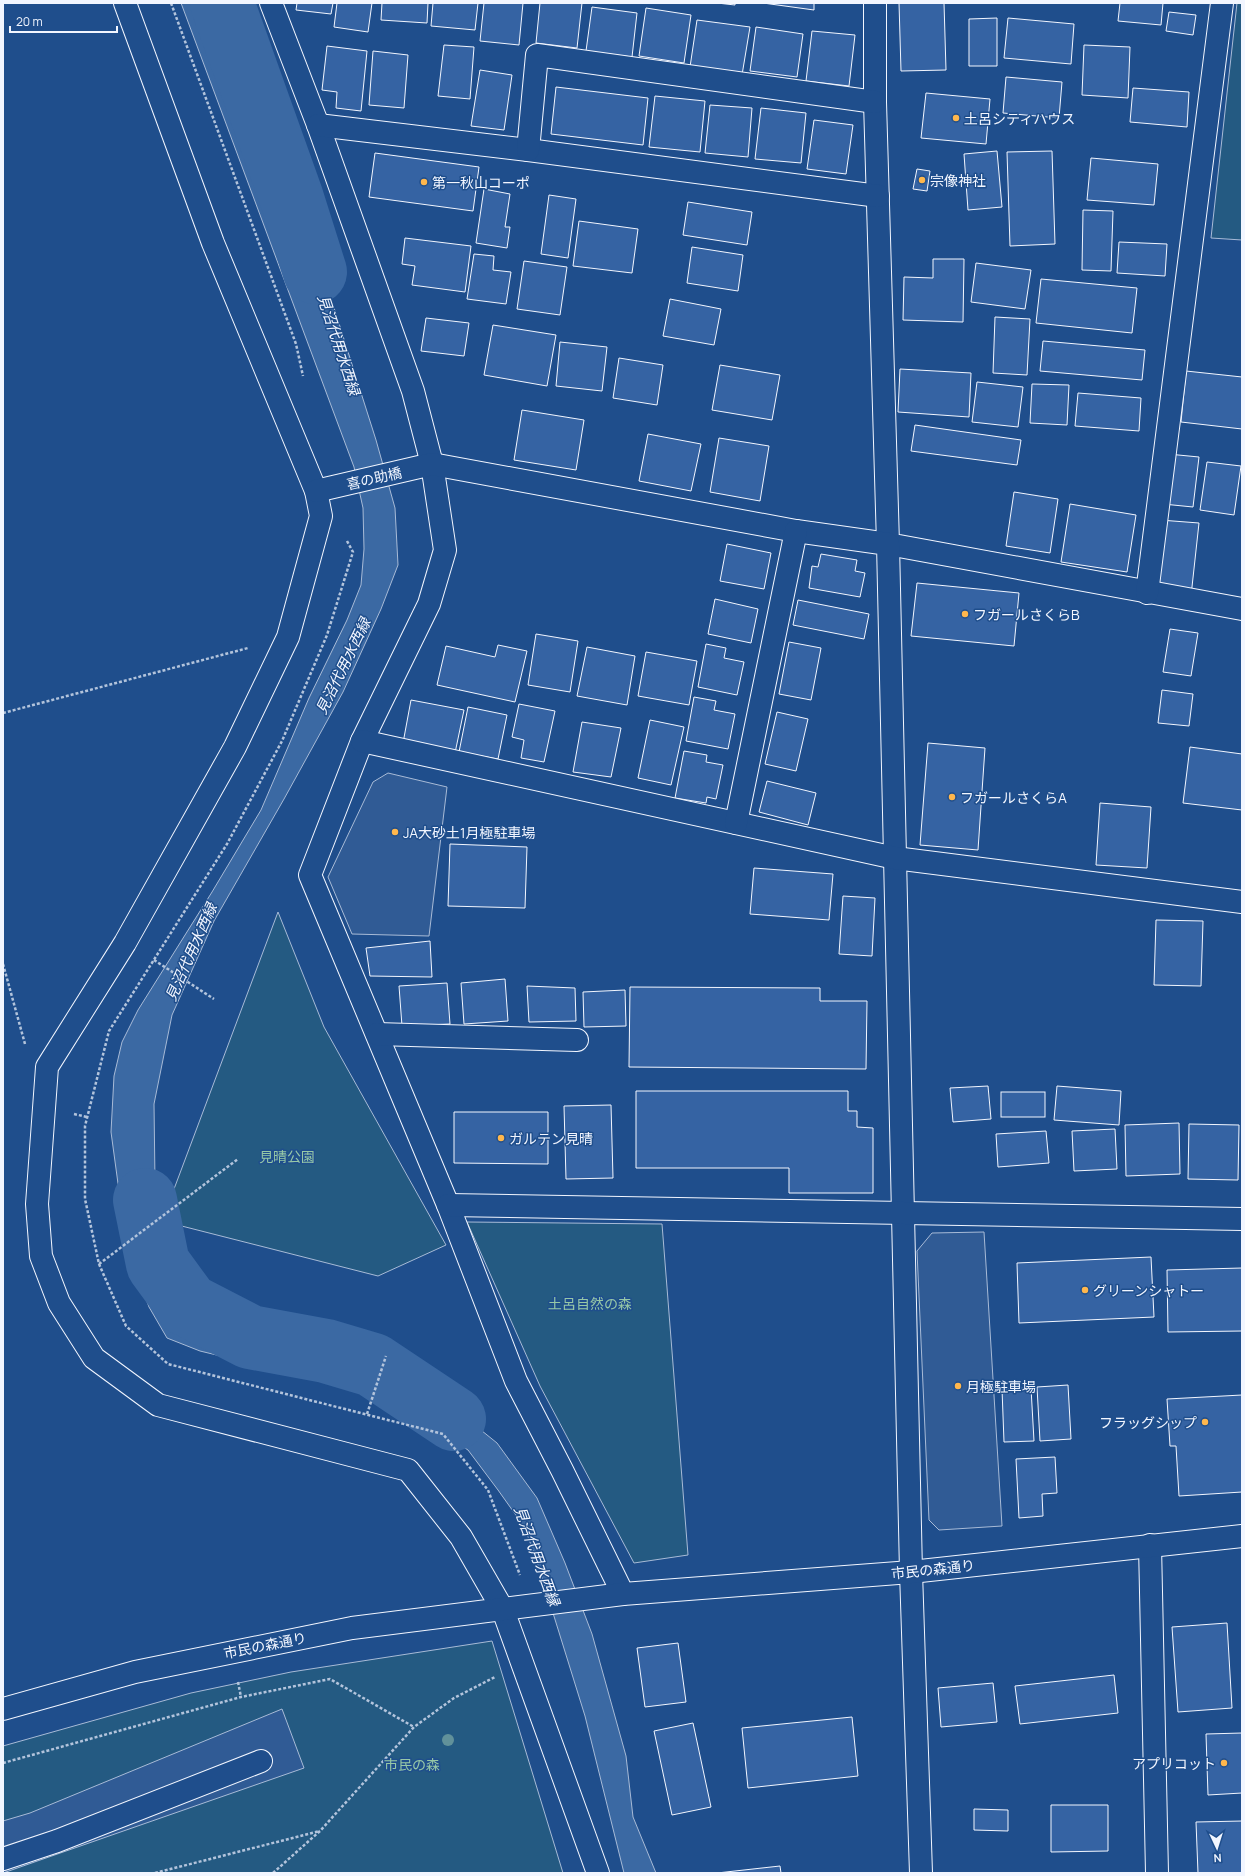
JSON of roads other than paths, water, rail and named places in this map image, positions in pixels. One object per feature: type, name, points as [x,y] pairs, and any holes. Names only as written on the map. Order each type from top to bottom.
[{"type":"street","points":[[125,3],[213,243],[316,491],[321,516],[288,638],[235,747],[125,943],[48,1067],[37,1204],[41,1256],[59,1303],[94,1358],[158,1405],[408,1470],[461,1537],[503,1610],[598,1873]]},
{"type":"street","points":[[271,3],[318,125],[413,391],[432,464],[445,550],[429,604],[362,741],[310,875],[448,1205],[516,1382],[562,1470],[623,1594]]},
{"type":"street","points":[[875,3],[875,102],[888,544],[911,1572],[921,1873]]},
{"type":"street","points":[[1147,593],[1222,3]]},
{"type":"street","points":[[528,150],[537,55],[875,102]]},
{"type":"street","points":[[318,125],[528,150],[878,196]]},
{"type":"street","points":[[432,464],[796,531],[888,544],[1242,610]]},
{"type":"street","name":"喜の助橋","points":[[316,491],[432,464]]},
{"type":"street","points":[[736,823],[796,531]]},
{"type":"street","points":[[362,741],[895,858],[1242,902]]},
{"type":"street","points":[[377,1034],[577,1040]]},
{"type":"street","points":[[448,1205],[1242,1219]]},
{"type":"street","name":"市民の森通り","points":[[3,1709],[135,1672],[256,1646],[352,1628],[623,1594],[911,1572],[1242,1536]]},
{"type":"street","points":[[1150,1545],[1157,1873]]},
{"type":"street","points":[[3,1859],[57,1841],[261,1761]]},
{"type":"water","points":[[181,3],[212,3],[272,163],[303,210],[376,440],[395,508],[398,565],[381,609],[343,692],[214,921],[172,1015],[154,1104],[155,1182],[164,1245],[177,1306],[251,1332],[335,1349],[411,1385],[466,1418],[497,1443],[537,1498],[565,1563],[592,1634],[626,1756],[633,1817],[656,1873],[624,1873],[585,1716],[525,1528],[468,1450],[386,1396],[200,1351],[167,1338],[149,1307],[132,1261],[122,1213],[111,1132],[114,1076],[122,1042],[138,1010],[212,892],[261,810],[309,698],[347,620],[361,585],[364,549],[363,508],[354,467]]},
{"type":"waterway","name":"見沼代用水西緑","points":[[222,3],[291,196],[315,272]]},
{"type":"waterway","name":"見沼代用水西縁","points":[[145,1200],[158,1264],[188,1305],[250,1337],[326,1351],[373,1365],[454,1419]]},
{"type":"place","name":"土呂シティハウス","points":[[956,118]]},
{"type":"place","name":"宗像神社","points":[[922,180]]},
{"type":"place","name":"第一秋山コーポ","points":[[424,182]]},
{"type":"place","name":"フガールさくらB","points":[[965,614]]},
{"type":"place","name":"フガールさくらA","points":[[952,797]]},
{"type":"place","name":"JA大砂土1月極駐車場","points":[[395,832]]},
{"type":"place","name":"ガルテン見晴","points":[[501,1138]]},
{"type":"place","name":"グリーンシャトー","points":[[1085,1290]]},
{"type":"place","name":"月極駐車場","points":[[958,1386]]},
{"type":"place","name":"フラッグシップ","points":[[1205,1422]]},
{"type":"place","name":"アプリコット","points":[[1224,1763]]},
{"type":"park label","name":"見晴公園","points":[[287,1156]]},
{"type":"park label","name":"土呂自然の森","points":[[590,1303]]},
{"type":"park label","name":"市民の森","points":[[412,1764]]}]
